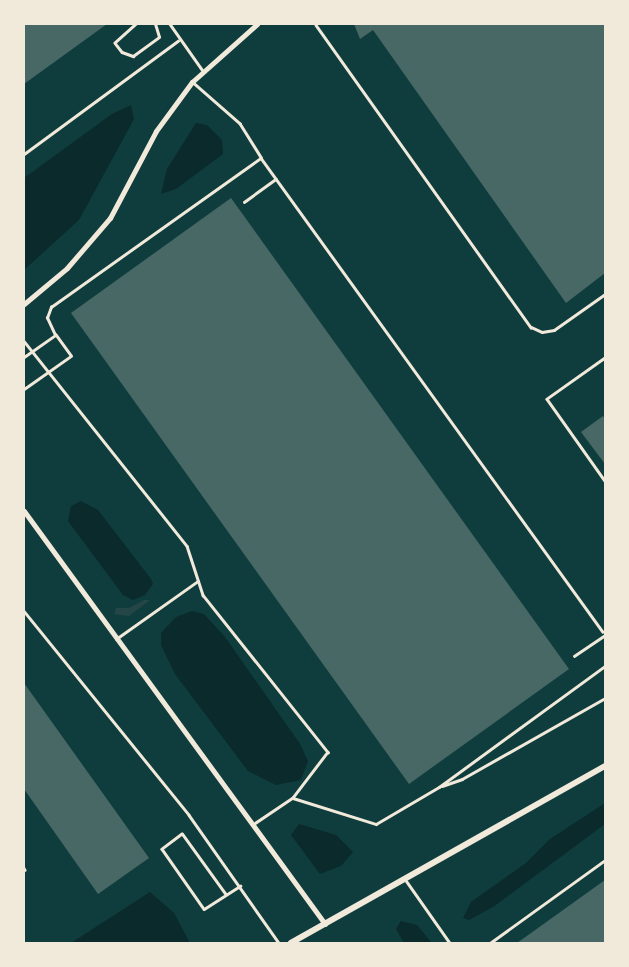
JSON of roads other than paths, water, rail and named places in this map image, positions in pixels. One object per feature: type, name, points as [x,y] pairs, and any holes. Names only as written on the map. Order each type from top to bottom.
[{"type":"street","points":[[24,304],[67,268],[110,218],[156,131],[192,82],[202,70],[257,24]]},
{"type":"street","points":[[24,511],[115,639],[325,924]]},
{"type":"street","points":[[291,943],[605,766]]},
{"type":"lane","points":[[136,24],[115,42],[122,52],[133,56],[159,37],[155,24]]},
{"type":"lane","points":[[170,24],[178,41],[202,70]]},
{"type":"lane","points":[[316,24],[531,327],[542,332],[554,330],[605,294]]},
{"type":"lane","points":[[24,154],[178,41]]},
{"type":"lane","points":[[192,82],[240,124],[261,158],[604,634],[574,656]]},
{"type":"lane","points":[[24,390],[71,356],[47,318],[51,307],[261,158]]},
{"type":"lane","points":[[244,202],[276,179]]},
{"type":"lane","points":[[24,357],[56,335]]},
{"type":"lane","points":[[24,341],[187,546],[203,595],[328,752],[294,798],[253,825]]},
{"type":"lane","points":[[605,358],[547,399],[605,481]]},
{"type":"lane","points":[[115,639],[198,581]]},
{"type":"lane","points":[[24,610],[240,886],[279,943]]},
{"type":"lane","points":[[294,798],[376,824],[439,787],[605,666]]},
{"type":"lane","points":[[439,787],[462,779],[605,698]]},
{"type":"lane","points":[[226,895],[182,834],[162,848],[204,909],[226,895],[240,886]]},
{"type":"lane","points":[[490,943],[605,860]]},
{"type":"lane","points":[[405,879],[450,943]]}]
